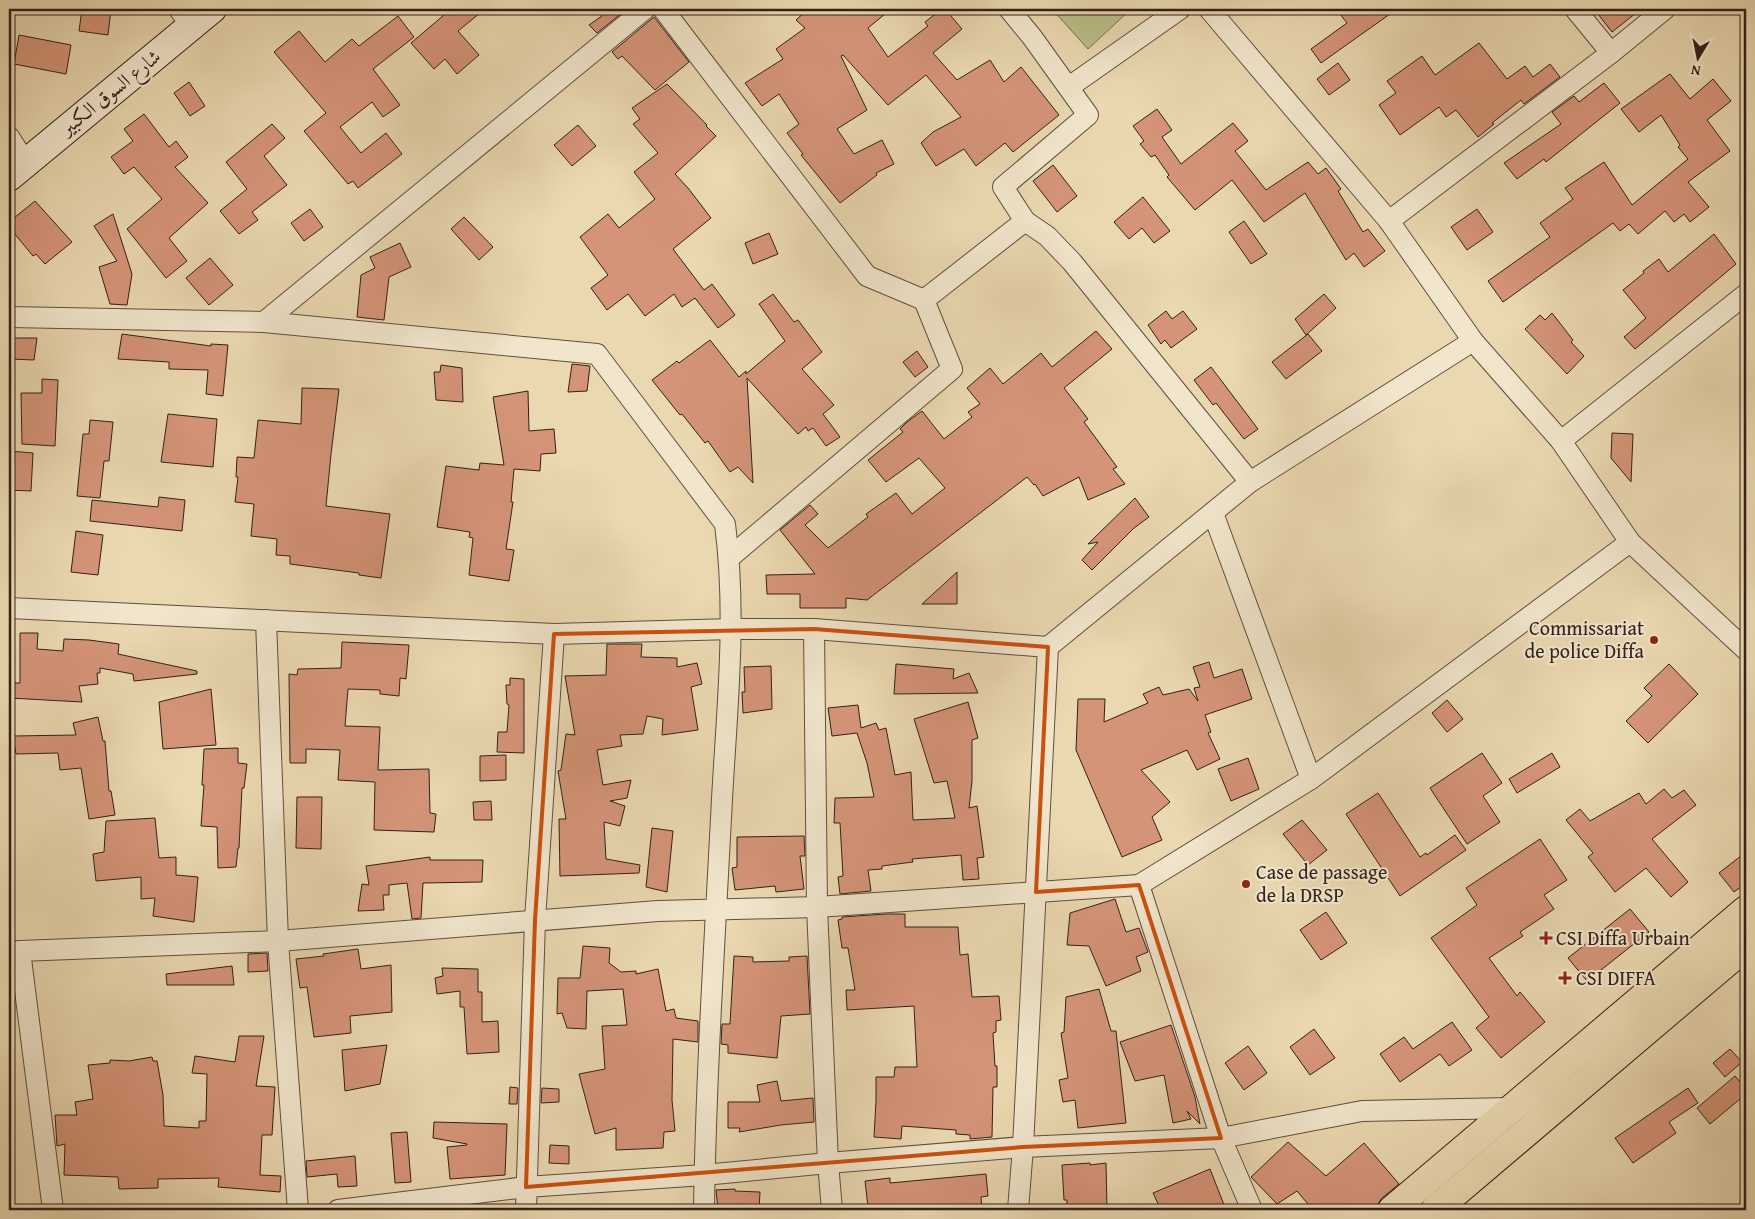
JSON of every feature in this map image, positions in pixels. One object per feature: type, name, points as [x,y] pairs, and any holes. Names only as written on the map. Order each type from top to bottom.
[{"type":"highway","points":[[1392,1210],[1746,910]]},
{"type":"highway","points":[[1448,1206],[1746,946]]},
{"type":"street","points":[[264,322],[644,9]]},
{"type":"street","points":[[663,9],[867,276],[924,300],[952,370],[729,558]]},
{"type":"street","points":[[1009,9],[1088,115],[1002,187],[1024,221],[1047,236],[1072,262],[1250,482]]},
{"type":"street","points":[[1069,87],[1180,9]]},
{"type":"street","points":[[1209,9],[1389,221],[1473,341],[1561,441],[1630,542],[1746,650]]},
{"type":"street","points":[[1574,9],[1611,53]]},
{"type":"street","points":[[1389,221],[1611,53],[1665,9]]},
{"type":"street","name":"شارع السوق الكبير","points":[[17,169],[194,14]]},
{"type":"street","points":[[9,137],[17,169]]},
{"type":"street","points":[[924,300],[1024,221]]},
{"type":"street","points":[[1561,441],[1746,294]]},
{"type":"street","points":[[9,317],[264,322],[597,354],[725,524],[729,558],[732,628],[716,910],[704,1210]]},
{"type":"street","points":[[9,608],[554,634],[732,628],[814,628],[1048,647],[1250,482],[1473,341]]},
{"type":"street","points":[[1213,512],[1311,779]]},
{"type":"street","points":[[53,1210],[15,952],[278,941],[658,911],[817,907],[1139,885],[1311,779],[1630,542]]},
{"type":"street","points":[[266,620],[278,941],[298,1210]]},
{"type":"street","points":[[814,628],[817,907],[828,1163],[832,1210]]},
{"type":"street","points":[[526,1210],[535,920],[554,634]]},
{"type":"street","points":[[1018,1210],[1023,1147],[1048,647]]},
{"type":"street","points":[[1139,885],[1221,1138],[1252,1210]]},
{"type":"street","points":[[338,1210],[526,1187],[704,1175],[1023,1147],[1221,1138],[1362,1111],[1511,1108]]},
{"type":"highlighted area","points":[[814,629],[1048,647],[1036,892],[1139,885],[1221,1138],[1023,1147],[526,1187],[535,920],[554,634]]},
{"type":"green space","points":[[1052,9],[1131,9],[1088,49]]},
{"type":"building","points":[[82,9],[111,9],[108,35],[79,31]]},
{"type":"building","points":[[451,9],[485,9],[458,31],[479,55],[457,74],[445,59],[434,69],[411,43]]},
{"type":"building","points":[[596,9],[627,9],[597,33],[589,25],[602,16]]},
{"type":"building","points":[[808,9],[891,9],[868,28],[888,57],[928,26],[925,22],[942,9],[945,9],[962,29],[933,53],[957,80],[990,60],[1004,82],[1021,67],[1059,115],[1013,152],[1005,143],[976,166],[964,149],[936,166],[921,143],[933,132],[961,117],[952,106],[926,75],[888,105],[843,55],[841,56],[867,110],[837,129],[854,154],[882,140],[894,164],[876,173],[877,175],[840,203],[801,155],[803,154],[787,133],[799,124],[779,94],[762,106],[745,83],[783,59],[776,49],[805,28],[796,20]]},
{"type":"building","points":[[1336,9],[1397,9],[1321,63],[1311,49],[1347,23]]},
{"type":"building","points":[[1594,9],[1641,9],[1612,32]]},
{"type":"building","points":[[398,16],[414,37],[373,69],[400,105],[383,117],[372,102],[340,127],[361,153],[386,133],[402,154],[358,188],[353,181],[348,184],[304,131],[326,113],[274,52],[299,31],[325,62],[352,39],[359,46]]},
{"type":"building","points":[[654,17],[689,62],[655,90],[622,56],[618,59],[612,52]]},
{"type":"building","points":[[19,35],[71,45],[66,74],[14,64]]},
{"type":"building","points":[[1479,43],[1507,79],[1525,66],[1533,77],[1550,64],[1560,77],[1524,104],[1521,100],[1478,137],[1456,110],[1446,117],[1439,107],[1400,135],[1379,105],[1396,93],[1387,81],[1422,56],[1435,75]]},
{"type":"building","points":[[1338,63],[1350,80],[1329,95],[1317,79]]},
{"type":"building","points":[[1670,74],[1690,99],[1713,79],[1731,101],[1707,120],[1730,151],[1688,182],[1709,207],[1690,222],[1684,214],[1674,222],[1665,211],[1638,234],[1629,224],[1620,231],[1613,223],[1503,302],[1488,281],[1550,237],[1540,223],[1573,199],[1565,188],[1604,162],[1632,205],[1688,159],[1678,147],[1680,145],[1661,115],[1639,132],[1621,109]]},
{"type":"building","points":[[189,82],[205,106],[190,116],[174,93]]},
{"type":"building","points":[[1604,83],[1620,103],[1546,162],[1544,159],[1517,179],[1504,163],[1561,124],[1552,112],[1574,96],[1579,102]]},
{"type":"building","points":[[667,84],[716,136],[675,174],[711,218],[673,249],[704,290],[712,284],[735,315],[718,328],[695,298],[682,307],[674,294],[645,316],[628,294],[607,310],[591,288],[608,275],[580,237],[608,214],[619,228],[655,199],[634,172],[658,153],[633,124],[640,119],[632,108]]},
{"type":"building","points":[[1157,109],[1172,130],[1162,137],[1181,164],[1233,123],[1248,141],[1235,151],[1266,190],[1308,162],[1318,174],[1326,168],[1341,189],[1338,191],[1363,232],[1368,229],[1385,251],[1364,267],[1354,253],[1346,260],[1305,193],[1264,222],[1232,180],[1195,210],[1167,177],[1169,175],[1155,155],[1151,157],[1140,144],[1144,141],[1133,126]]},
{"type":"building","points":[[144,114],[169,147],[176,141],[188,157],[175,167],[208,203],[169,238],[187,261],[166,278],[127,229],[162,199],[134,167],[124,174],[111,157],[133,141],[124,129]]},
{"type":"building","points":[[272,124],[285,138],[264,156],[287,185],[252,212],[258,220],[239,234],[220,211],[247,189],[226,162]]},
{"type":"building","points":[[578,125],[596,146],[572,166],[554,145]]},
{"type":"building","points":[[1053,165],[1077,196],[1057,212],[1033,181]]},
{"type":"building","points":[[1143,197],[1170,231],[1154,243],[1142,228],[1129,239],[1114,222]]},
{"type":"building","points":[[35,201],[72,242],[45,264],[36,254],[33,256],[9,227],[9,222]]},
{"type":"building","points":[[310,209],[323,227],[304,241],[291,223]]},
{"type":"building","points":[[1477,209],[1493,232],[1467,250],[1451,227]]},
{"type":"building","points":[[113,214],[132,274],[127,305],[110,304],[99,267],[117,261],[94,226]]},
{"type":"building","points":[[464,217],[493,247],[479,260],[451,229]]},
{"type":"building","points":[[1244,221],[1267,254],[1251,264],[1229,232]]},
{"type":"building","points":[[769,233],[778,254],[753,264],[745,243]]},
{"type":"building","points":[[1714,234],[1736,264],[1635,349],[1624,337],[1646,318],[1623,290],[1659,259],[1668,272]]},
{"type":"building","points":[[400,243],[411,267],[389,277],[384,320],[357,317],[361,275],[375,268],[370,257]]},
{"type":"building","points":[[210,258],[233,285],[209,305],[186,278]]},
{"type":"building","points":[[773,294],[794,322],[798,320],[822,352],[802,369],[834,405],[823,414],[840,437],[826,446],[813,428],[808,431],[806,427],[798,434],[747,378],[753,483],[738,467],[730,472],[708,441],[705,443],[652,380],[710,340],[739,377],[746,371],[746,374],[785,341],[759,304]]},
{"type":"building","points":[[1324,294],[1336,308],[1306,335],[1295,319]]},
{"type":"building","points":[[1166,311],[1172,319],[1183,311],[1197,329],[1171,348],[1165,340],[1161,344],[1148,325]]},
{"type":"building","points":[[1552,313],[1573,340],[1571,342],[1584,356],[1567,374],[1525,329],[1540,315],[1545,320]]},
{"type":"building","points":[[1096,331],[1112,349],[1064,388],[1088,419],[1084,422],[1117,467],[1113,469],[1125,484],[1088,500],[1079,477],[1043,496],[1035,484],[1027,477],[867,600],[846,598],[846,608],[800,608],[800,594],[767,594],[766,575],[815,574],[780,530],[810,505],[818,514],[805,525],[828,548],[868,517],[866,514],[896,493],[912,514],[945,488],[919,458],[886,482],[868,460],[903,432],[900,429],[907,422],[922,411],[944,439],[972,417],[968,412],[980,404],[967,388],[990,368],[1003,384],[1041,353],[1052,367]]},
{"type":"building","points":[[122,334],[211,346],[211,344],[228,345],[223,396],[206,394],[208,370],[169,369],[169,362],[118,359]]},
{"type":"building","points":[[1308,334],[1322,351],[1286,379],[1272,362]]},
{"type":"building","points":[[9,338],[37,338],[34,360],[9,359]]},
{"type":"building","points":[[917,351],[928,367],[915,377],[903,362]]},
{"type":"building","points":[[572,364],[590,366],[587,391],[568,392]]},
{"type":"building","points":[[441,365],[462,368],[463,402],[436,400],[434,372],[440,372]]},
{"type":"building","points":[[1211,367],[1258,429],[1244,439],[1216,403],[1213,405],[1194,380]]},
{"type":"building","points":[[42,379],[58,380],[55,446],[22,444],[21,393],[42,393]]},
{"type":"building","points":[[302,388],[339,389],[326,506],[390,514],[381,578],[359,575],[359,573],[290,564],[290,556],[276,555],[277,539],[251,536],[254,504],[235,502],[238,477],[236,477],[237,457],[254,458],[258,420],[301,424]]},
{"type":"building","points":[[528,391],[529,431],[554,429],[556,453],[541,454],[540,471],[514,469],[511,502],[513,502],[506,549],[514,550],[509,581],[469,575],[473,538],[469,537],[470,532],[437,527],[446,466],[479,470],[480,463],[504,465],[493,397]]},
{"type":"building","points":[[168,414],[217,419],[213,467],[161,462]]},
{"type":"building","points":[[90,420],[113,422],[109,461],[104,461],[100,498],[77,496],[83,434],[89,434]]},
{"type":"building","points":[[1612,433],[1633,434],[1631,482],[1611,458]]},
{"type":"building","points":[[9,451],[33,453],[31,491],[9,490]]},
{"type":"building","points":[[159,497],[185,500],[182,531],[90,521],[92,500],[158,507]]},
{"type":"building","points":[[1135,498],[1149,517],[1134,528],[1092,570],[1082,560],[1098,542],[1088,544]]},
{"type":"building","points":[[76,531],[103,535],[98,575],[71,572]]},
{"type":"building","points":[[957,572],[957,604],[922,604]]},
{"type":"building","points":[[20,633],[38,633],[37,649],[63,651],[64,639],[119,644],[118,654],[197,671],[197,674],[134,681],[133,674],[100,668],[100,673],[97,673],[98,684],[79,686],[82,702],[9,698],[9,683],[20,683]]},
{"type":"building","points":[[342,642],[409,645],[406,679],[400,678],[399,696],[380,694],[380,690],[348,689],[345,726],[380,727],[378,770],[429,769],[430,813],[436,814],[434,832],[374,830],[375,782],[338,780],[340,750],[306,749],[306,763],[290,763],[289,674],[297,675],[298,669],[341,668]]},
{"type":"building","points":[[607,644],[642,644],[641,657],[677,658],[677,667],[697,663],[702,684],[691,687],[698,730],[662,735],[663,719],[647,716],[643,734],[620,735],[622,746],[597,750],[603,785],[631,780],[627,798],[610,801],[625,806],[620,826],[604,822],[606,859],[640,865],[639,873],[560,876],[559,819],[566,819],[558,771],[561,770],[566,734],[575,735],[565,676],[606,675]]},
{"type":"building","points":[[1209,662],[1214,678],[1242,669],[1252,699],[1205,715],[1211,732],[1208,733],[1220,759],[1197,770],[1187,750],[1141,770],[1170,802],[1152,817],[1162,840],[1122,857],[1076,750],[1078,699],[1105,699],[1104,722],[1148,703],[1143,694],[1159,687],[1163,695],[1189,689],[1198,701],[1194,688],[1200,687],[1193,667]]},
{"type":"building","points":[[896,664],[954,669],[953,679],[969,673],[978,693],[894,694]]},
{"type":"building","points":[[1669,664],[1698,694],[1648,743],[1626,721],[1652,696],[1644,688]]},
{"type":"building","points":[[771,666],[772,709],[743,713],[742,692],[745,692],[744,667]]},
{"type":"building","points":[[510,678],[524,679],[524,753],[497,752],[498,732],[507,732],[509,705],[507,704],[506,685],[510,685]]},
{"type":"building","points":[[211,689],[216,745],[163,749],[159,702]]},
{"type":"building","points":[[1447,700],[1463,719],[1447,732],[1432,713]]},
{"type":"building","points":[[968,702],[978,738],[972,740],[972,781],[969,808],[977,806],[984,857],[977,858],[979,879],[963,880],[961,855],[912,859],[913,862],[868,870],[871,891],[840,894],[838,877],[843,876],[840,823],[834,823],[835,798],[874,797],[867,763],[857,733],[832,736],[828,708],[858,705],[861,728],[876,723],[879,730],[886,728],[895,775],[911,772],[913,820],[955,818],[947,781],[934,783],[914,719]]},
{"type":"building","points":[[98,717],[103,741],[105,741],[109,791],[111,791],[115,815],[89,819],[81,768],[60,770],[58,753],[16,754],[13,736],[76,735],[73,723]]},
{"type":"building","points":[[238,748],[238,763],[247,764],[244,788],[242,788],[239,848],[236,867],[218,868],[217,827],[201,826],[204,749]]},
{"type":"building","points":[[1482,753],[1502,783],[1483,796],[1500,822],[1467,844],[1430,788]]},
{"type":"building","points":[[1552,753],[1560,767],[1517,793],[1509,779]]},
{"type":"building","points":[[506,755],[506,780],[480,781],[480,756]]},
{"type":"building","points":[[1248,758],[1259,789],[1231,801],[1218,769]]},
{"type":"building","points":[[1664,789],[1672,798],[1684,790],[1696,805],[1652,839],[1688,882],[1671,897],[1646,868],[1615,892],[1588,857],[1593,853],[1566,820],[1580,809],[1590,821],[1639,793],[1646,804]]},
{"type":"building","points":[[1378,793],[1420,857],[1426,853],[1427,855],[1455,835],[1466,850],[1400,896],[1346,814]]},
{"type":"building","points":[[297,797],[322,797],[321,849],[296,848]]},
{"type":"building","points":[[491,801],[492,820],[474,820],[473,802]]},
{"type":"building","points":[[155,818],[159,858],[176,857],[176,875],[198,877],[194,922],[153,916],[155,898],[141,899],[141,877],[96,881],[93,854],[104,852],[106,821]]},
{"type":"building","points":[[1302,820],[1327,850],[1308,865],[1283,834]]},
{"type":"building","points":[[652,828],[673,831],[667,892],[646,887]]},
{"type":"building","points":[[804,836],[805,856],[800,856],[804,889],[776,892],[775,886],[735,890],[732,868],[737,867],[737,837]]},
{"type":"building","points":[[1540,839],[1567,880],[1544,895],[1554,909],[1520,932],[1523,936],[1489,958],[1517,996],[1520,992],[1545,1022],[1501,1058],[1476,1028],[1489,1017],[1431,938],[1477,905],[1466,888]]},
{"type":"building","points":[[1746,852],[1746,883],[1734,892],[1719,873]]},
{"type":"building","points":[[430,857],[430,860],[483,860],[482,882],[423,883],[421,918],[412,919],[407,883],[389,885],[389,895],[383,895],[384,910],[358,911],[362,884],[369,885],[366,866]]},
{"type":"building","points":[[1115,899],[1126,932],[1139,928],[1148,952],[1136,957],[1141,971],[1106,986],[1089,946],[1067,945],[1070,913]]},
{"type":"building","points":[[1630,909],[1649,932],[1587,981],[1568,958]]},
{"type":"building","points":[[1326,912],[1347,943],[1321,960],[1300,930]]},
{"type":"building","points":[[905,914],[905,927],[958,927],[960,955],[968,954],[972,997],[999,996],[1001,1020],[996,1021],[996,1032],[993,1033],[995,1066],[997,1066],[997,1087],[993,1087],[992,1137],[970,1139],[970,1135],[956,1134],[956,1130],[902,1126],[901,1139],[874,1137],[876,1077],[894,1077],[895,1067],[917,1067],[914,1006],[847,1010],[846,990],[855,990],[848,948],[842,948],[838,920],[842,919],[842,917]]},
{"type":"building","points":[[583,946],[610,948],[609,963],[621,972],[636,971],[636,974],[658,969],[666,1011],[674,1009],[676,1018],[698,1021],[698,1042],[673,1039],[672,1100],[675,1131],[664,1132],[663,1148],[616,1150],[616,1128],[595,1134],[579,1074],[605,1069],[602,1026],[627,1025],[623,989],[587,991],[586,1029],[567,1028],[562,1013],[557,1014],[558,978],[580,978]]},
{"type":"building","points":[[358,949],[361,969],[391,965],[392,1012],[350,1016],[351,1033],[314,1037],[307,987],[300,988],[296,959]]},
{"type":"building","points":[[267,953],[268,971],[248,972],[248,954]]},
{"type":"building","points":[[734,956],[753,957],[753,962],[789,961],[789,957],[807,956],[810,1014],[781,1016],[777,1058],[728,1053],[728,1045],[721,1044],[722,1024],[730,1024]]},
{"type":"building","points":[[232,966],[234,985],[167,985],[166,974]]},
{"type":"building","points":[[442,968],[478,969],[478,992],[482,992],[482,1022],[498,1021],[499,1052],[467,1054],[464,1007],[460,1007],[460,991],[437,994],[435,978],[443,976]]},
{"type":"building","points":[[1099,989],[1111,1031],[1116,1031],[1126,1123],[1078,1128],[1075,1100],[1063,1102],[1059,1080],[1068,1078],[1061,1033],[1064,1032],[1066,997]]},
{"type":"building","points":[[1452,1022],[1472,1050],[1449,1066],[1440,1054],[1400,1082],[1380,1054],[1404,1037],[1413,1049]]},
{"type":"building","points":[[1171,1025],[1195,1097],[1200,1124],[1187,1111],[1191,1119],[1173,1123],[1164,1075],[1135,1081],[1120,1042]]},
{"type":"building","points":[[1314,1029],[1335,1058],[1310,1075],[1290,1047]]},
{"type":"building","points":[[239,1036],[264,1036],[256,1086],[275,1087],[272,1135],[262,1135],[260,1175],[281,1176],[280,1192],[218,1187],[219,1178],[158,1179],[158,1188],[119,1189],[118,1177],[64,1175],[65,1144],[57,1146],[55,1115],[77,1115],[75,1102],[93,1099],[88,1065],[110,1063],[110,1060],[129,1061],[152,1057],[153,1061],[157,1061],[163,1095],[164,1126],[199,1128],[199,1121],[206,1121],[207,1074],[192,1073],[195,1056],[235,1062]]},
{"type":"building","points":[[387,1045],[380,1084],[345,1091],[342,1050]]},
{"type":"building","points":[[1248,1046],[1267,1073],[1244,1090],[1225,1063]]},
{"type":"building","points":[[1730,1049],[1742,1062],[1725,1077],[1713,1063]]},
{"type":"building","points":[[1735,1076],[1746,1089],[1746,1094],[1710,1124],[1697,1108]]},
{"type":"building","points":[[777,1081],[781,1101],[813,1098],[814,1122],[739,1132],[740,1128],[728,1128],[728,1102],[760,1102],[757,1085]]},
{"type":"building","points":[[510,1087],[518,1088],[517,1104],[509,1104]]},
{"type":"building","points":[[542,1088],[559,1089],[559,1102],[541,1103]]},
{"type":"building","points":[[1688,1088],[1698,1103],[1669,1122],[1676,1133],[1633,1163],[1615,1138]]},
{"type":"building","points":[[434,1122],[507,1124],[505,1175],[450,1179],[447,1147],[467,1144],[433,1138]]},
{"type":"building","points":[[407,1132],[411,1182],[395,1183],[391,1133]]},
{"type":"building","points":[[1288,1142],[1326,1176],[1364,1143],[1399,1184],[1382,1198],[1374,1210],[1313,1210],[1297,1191],[1277,1204],[1251,1177]]},
{"type":"building","points":[[550,1145],[569,1146],[569,1164],[549,1163]]},
{"type":"building","points":[[355,1156],[357,1186],[338,1187],[337,1174],[307,1177],[306,1161]]},
{"type":"building","points":[[1090,1163],[1090,1165],[1106,1163],[1107,1209],[1067,1210],[1067,1200],[1064,1200],[1062,1165]]},
{"type":"building","points":[[1210,1169],[1226,1210],[1161,1210],[1153,1193]]},
{"type":"building","points":[[986,1174],[988,1196],[981,1197],[982,1210],[883,1210],[883,1206],[868,1207],[865,1181],[890,1178],[890,1183]]},
{"type":"building","points":[[735,1189],[735,1191],[760,1192],[759,1210],[718,1210],[716,1190]]},
{"type":"place","name":"Commissariat de police Diffa","points":[[1654,640]]},
{"type":"place","name":"Case de passage de la DRSP","points":[[1246,884]]},
{"type":"place","name":"CSI Diffa Urbain","points":[[1546,938]]},
{"type":"place","name":"CSI DIFFA","points":[[1565,978]]}]
